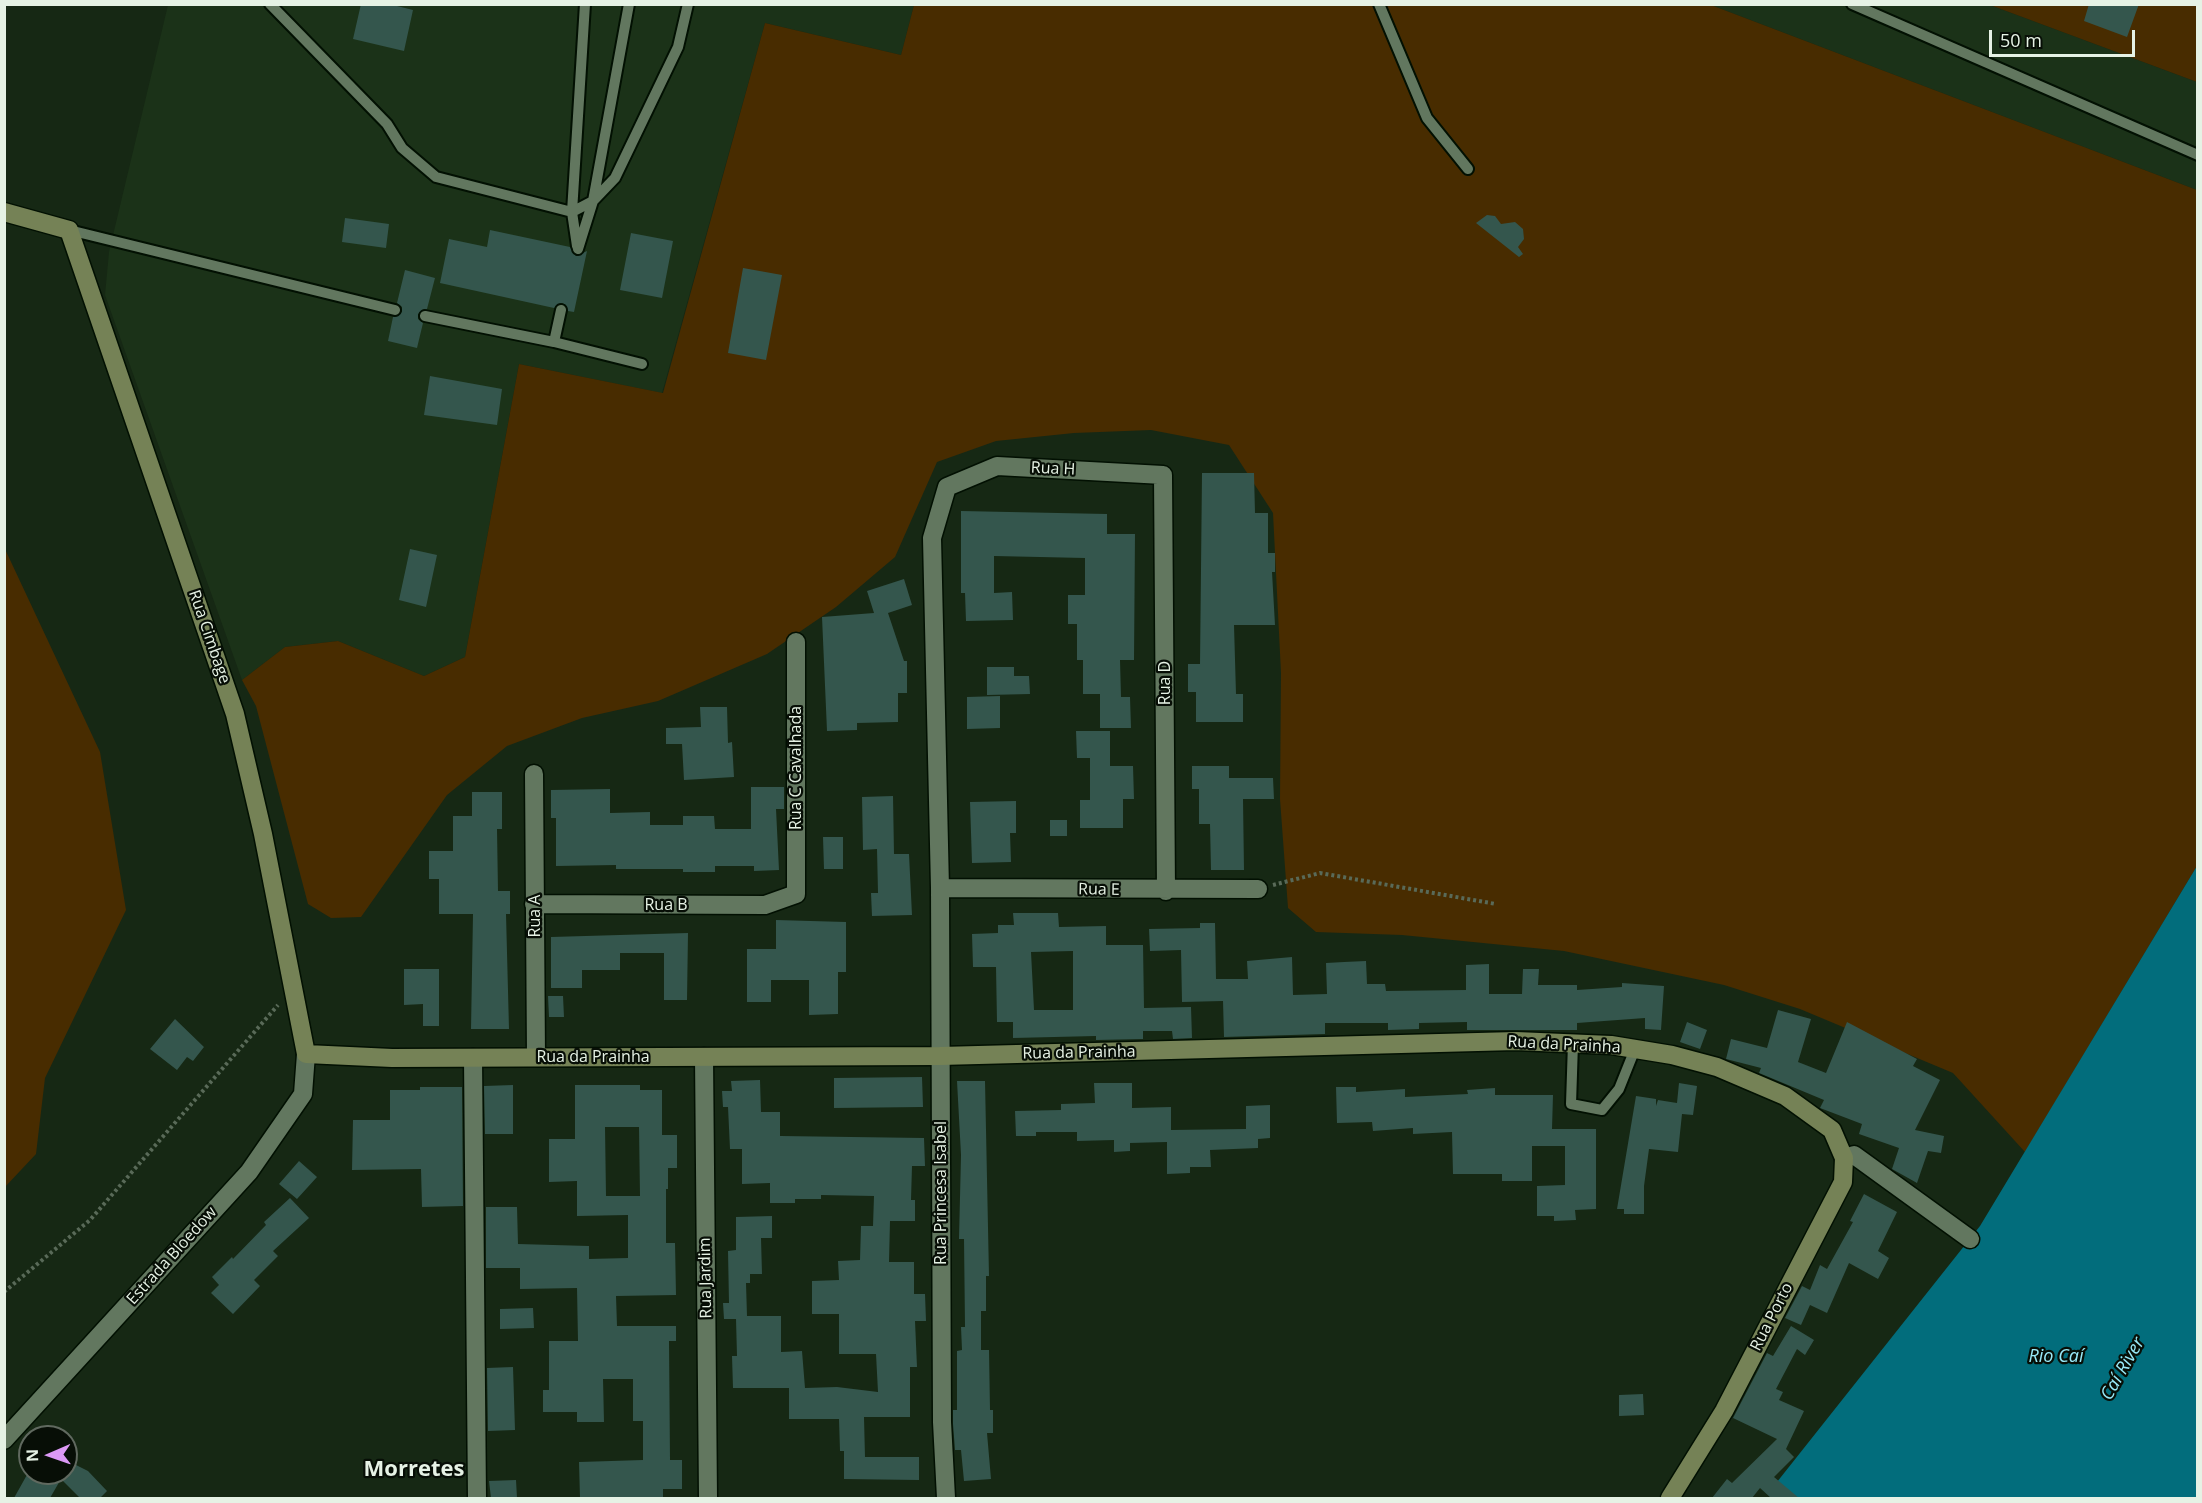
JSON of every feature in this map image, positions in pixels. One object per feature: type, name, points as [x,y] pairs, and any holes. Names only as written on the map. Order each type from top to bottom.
[{"type":"street","points":[[4,212],[69,230]]},
{"type":"street","name":"Rua Cimbage","points":[[69,230],[235,714],[263,834],[306,1054]]},
{"type":"street","name":"Rua H","points":[[940,888],[932,538],[947,487],[997,466],[1163,475]]},
{"type":"street","name":"Rua D","points":[[1163,475],[1166,891]]},
{"type":"street","name":"Rua C Cavalhada","points":[[796,642],[796,894]]},
{"type":"street","name":"Rua A","points":[[534,774],[536,1057]]},
{"type":"street","name":"Rua E","points":[[940,888],[1166,891],[1258,889]]},
{"type":"street","name":"Rua Princesa Isabel","points":[[940,888],[942,1422],[946,1498]]},
{"type":"street","name":"Rua B","points":[[534,904],[765,905],[796,894]]},
{"type":"street","name":"Rua da Prainha","points":[[306,1054],[364,1058],[940,1056],[1516,1041],[1573,1044],[1635,1049],[1672,1055],[1717,1067],[1785,1096],[1832,1130],[1844,1158]]},
{"type":"street","name":"Estrada Bloedow","points":[[4,1440],[249,1172],[303,1094],[306,1054]]},
{"type":"street","name":"Rua Jardim","points":[[704,1057],[708,1498]]},
{"type":"street","points":[[473,1058],[477,1498]]},
{"type":"street","points":[[1844,1158],[1854,1155],[1970,1239]]},
{"type":"street","name":"Rua Porto","points":[[1670,1498],[1724,1411],[1843,1182],[1844,1158]]},
{"type":"lane","points":[[270,4],[387,124],[402,148],[436,177],[572,212],[593,201],[615,178],[678,47],[688,4]]},
{"type":"lane","points":[[585,4],[572,212],[578,249],[593,201],[629,4]]},
{"type":"lane","points":[[1379,4],[1427,118],[1468,169]]},
{"type":"lane","points":[[1852,4],[2198,155]]},
{"type":"lane","points":[[69,230],[395,310]]},
{"type":"lane","points":[[554,342],[561,310]]},
{"type":"lane","points":[[425,316],[554,342],[642,364]]},
{"type":"lane","points":[[1573,1044],[1571,1104],[1602,1110],[1618,1089],[1635,1049]]},
{"type":"path","points":[[1258,889],[1320,873],[1496,904]]},
{"type":"path","points":[[4,1292],[90,1220],[293,988]]},
{"type":"shaded area","points":[[168,5],[914,5],[901,55],[765,23],[662,393],[519,364],[465,657],[424,676],[338,641],[285,647],[242,680],[105,295],[109,252]]},
{"type":"shaded area","points":[[914,5],[1711,5],[2197,190],[2197,866],[2025,1152],[1953,1073],[1800,1009],[1724,985],[1564,951],[1402,935],[1316,932],[1288,908],[1280,799],[1281,673],[1273,513],[1229,445],[1151,430],[1074,433],[996,441],[937,462],[895,557],[836,607],[767,654],[658,701],[582,718],[507,746],[447,795],[361,917],[331,918],[308,904],[256,706],[242,680],[285,647],[338,641],[424,676],[465,657],[519,364],[663,393],[765,23],[901,55]]},
{"type":"shaded area","points":[[1711,5],[1990,5],[2197,82],[2197,190]]},
{"type":"shaded area","points":[[1990,5],[2197,5],[2197,82]]},
{"type":"shaded area","points":[[4,547],[100,752],[126,910],[45,1078],[36,1154],[5,1187]]},
{"type":"water","name":"Rio Caí","points":[[2197,866],[2197,1498],[1770,1498],[1777,1482],[1980,1226]]},
{"type":"building","points":[[361,4],[389,4],[413,10],[404,51],[353,39]]},
{"type":"building","points":[[2089,4],[2139,4],[2127,37],[2084,21]]},
{"type":"building","points":[[1487,215],[1495,216],[1501,224],[1515,222],[1523,229],[1524,239],[1518,247],[1523,254],[1519,257],[1476,223]]},
{"type":"building","points":[[345,218],[389,224],[386,248],[342,242]]},
{"type":"building","points":[[490,230],[570,247],[576,256],[587,251],[574,312],[568,311],[566,305],[562,303],[554,308],[440,283],[449,239],[487,247]]},
{"type":"building","points":[[631,233],[673,241],[662,298],[620,290]]},
{"type":"building","points":[[743,268],[782,275],[766,360],[728,353]]},
{"type":"building","points":[[405,270],[435,278],[427,309],[418,314],[418,319],[423,323],[417,348],[388,341],[393,317],[402,312],[402,307],[397,303]]},
{"type":"building","points":[[430,376],[502,389],[497,425],[424,415]]},
{"type":"building","points":[[1202,473],[1254,473],[1255,513],[1268,513],[1268,553],[1275,553],[1275,572],[1272,572],[1275,625],[1234,625],[1236,694],[1243,694],[1243,722],[1196,722],[1196,692],[1188,692],[1188,664],[1200,664]]},
{"type":"building","points":[[961,511],[1107,514],[1107,534],[1135,534],[1134,660],[1120,660],[1121,697],[1130,697],[1131,728],[1100,728],[1100,694],[1083,694],[1083,660],[1077,660],[1077,624],[1068,624],[1068,595],[1085,595],[1085,558],[994,556],[994,593],[1012,592],[1013,620],[966,621],[965,593],[961,593]]},
{"type":"building","points":[[410,549],[437,555],[426,607],[399,600]]},
{"type":"building","points":[[904,579],[912,605],[888,613],[904,661],[907,661],[907,693],[898,693],[898,722],[857,723],[857,730],[827,731],[822,617],[874,613],[867,591]]},
{"type":"building","points":[[987,667],[1014,667],[1014,676],[1029,676],[1030,694],[987,695]]},
{"type":"building","points":[[1000,696],[1000,728],[967,729],[967,697]]},
{"type":"building","points":[[700,707],[727,707],[728,743],[732,742],[734,777],[684,780],[682,744],[666,744],[666,728],[701,727]]},
{"type":"building","points":[[1076,731],[1110,731],[1110,766],[1133,766],[1134,799],[1123,799],[1123,828],[1080,828],[1080,800],[1090,800],[1090,758],[1077,758]]},
{"type":"building","points":[[1192,766],[1229,766],[1229,778],[1273,778],[1274,799],[1243,799],[1244,870],[1211,870],[1210,824],[1199,824],[1199,789],[1192,789]]},
{"type":"building","points":[[751,787],[784,787],[784,809],[776,809],[779,870],[754,871],[754,866],[715,866],[715,872],[683,872],[683,869],[616,869],[616,865],[556,866],[556,818],[551,818],[551,790],[610,789],[610,813],[650,812],[650,825],[683,825],[683,816],[714,816],[715,829],[751,829]]},
{"type":"building","points":[[472,792],[502,792],[502,829],[497,829],[498,891],[510,891],[510,914],[506,914],[509,1029],[471,1029],[473,914],[439,914],[439,879],[429,879],[429,851],[453,851],[453,816],[472,816]]},
{"type":"building","points":[[893,796],[894,854],[909,854],[912,915],[872,916],[871,893],[878,893],[877,849],[863,850],[862,797]]},
{"type":"building","points":[[1016,801],[1016,833],[1010,833],[1011,862],[972,863],[970,802]]},
{"type":"building","points":[[1050,820],[1067,820],[1067,836],[1050,836]]},
{"type":"building","points":[[823,837],[843,837],[843,869],[824,869]]},
{"type":"building","points":[[1013,913],[1058,913],[1059,927],[1106,926],[1106,945],[1143,945],[1144,1008],[1191,1007],[1192,1038],[1173,1039],[1172,1031],[1143,1031],[1143,1039],[1096,1040],[1096,1036],[1013,1038],[1013,1022],[997,1022],[996,967],[973,967],[972,934],[998,933],[998,925],[1014,925]],"holes":[[[1073,951],[1073,1010],[1034,1010],[1031,952]]]},
{"type":"building","points":[[776,920],[846,922],[846,972],[838,972],[838,1014],[809,1015],[809,980],[771,980],[771,1002],[747,1002],[747,949],[776,949]]},
{"type":"building","points":[[1200,923],[1215,923],[1216,979],[1248,979],[1247,961],[1292,957],[1293,995],[1327,994],[1326,963],[1366,961],[1367,984],[1385,984],[1386,991],[1466,990],[1466,965],[1489,964],[1489,994],[1522,994],[1523,969],[1539,969],[1538,985],[1577,985],[1577,990],[1622,987],[1622,983],[1664,986],[1661,1030],[1645,1029],[1645,1018],[1577,1023],[1577,1030],[1467,1030],[1467,1022],[1419,1023],[1419,1029],[1388,1030],[1388,1023],[1325,1023],[1325,1034],[1224,1037],[1223,1001],[1182,1002],[1181,950],[1150,951],[1149,929],[1200,928]]},
{"type":"building","points":[[688,933],[687,1000],[664,1000],[664,953],[620,953],[620,970],[582,970],[582,988],[551,988],[551,937]]},
{"type":"building","points":[[404,969],[439,969],[439,1026],[423,1026],[423,1004],[404,1005]]},
{"type":"building","points":[[548,996],[563,996],[564,1017],[549,1017]]},
{"type":"building","points":[[1778,1010],[1811,1019],[1798,1062],[1826,1073],[1847,1022],[1917,1059],[1913,1066],[1940,1080],[1915,1130],[1944,1136],[1941,1153],[1928,1151],[1917,1183],[1892,1169],[1899,1148],[1859,1134],[1862,1124],[1820,1108],[1824,1100],[1759,1073],[1761,1068],[1726,1059],[1731,1039],[1767,1048]]},
{"type":"building","points":[[175,1019],[204,1047],[193,1061],[187,1057],[177,1070],[150,1049]]},
{"type":"building","points":[[1687,1022],[1707,1030],[1700,1049],[1680,1042]]},
{"type":"building","points":[[922,1077],[923,1107],[834,1108],[834,1078]]},
{"type":"building","points":[[760,1080],[761,1112],[780,1112],[780,1136],[924,1138],[925,1166],[912,1166],[911,1200],[915,1200],[915,1221],[890,1221],[889,1262],[914,1262],[914,1294],[925,1294],[926,1321],[915,1321],[917,1367],[910,1367],[910,1417],[864,1417],[865,1457],[919,1457],[919,1480],[844,1479],[844,1451],[840,1451],[839,1419],[789,1419],[789,1388],[733,1388],[732,1356],[737,1356],[736,1319],[724,1319],[723,1303],[729,1303],[728,1251],[736,1250],[736,1217],[772,1216],[772,1238],[761,1238],[762,1274],[750,1274],[750,1283],[746,1283],[747,1316],[781,1316],[781,1352],[802,1351],[805,1388],[837,1387],[878,1392],[876,1354],[839,1354],[839,1314],[812,1314],[812,1281],[839,1280],[838,1261],[860,1260],[861,1226],[873,1226],[874,1196],[821,1195],[821,1199],[795,1199],[795,1203],[770,1203],[770,1183],[742,1184],[742,1149],[730,1149],[728,1107],[723,1107],[722,1091],[732,1091],[731,1081]]},
{"type":"building","points":[[957,1081],[985,1081],[989,1276],[986,1276],[986,1311],[981,1311],[981,1350],[989,1350],[990,1410],[993,1410],[993,1433],[987,1433],[991,1479],[964,1481],[961,1450],[955,1450],[953,1424],[953,1410],[957,1410],[957,1351],[962,1350],[961,1327],[965,1327],[964,1239],[959,1239],[961,1155]]},
{"type":"building","points":[[1094,1083],[1132,1083],[1132,1108],[1171,1107],[1171,1130],[1246,1129],[1246,1106],[1270,1105],[1270,1138],[1258,1139],[1258,1148],[1210,1150],[1211,1167],[1190,1167],[1190,1173],[1167,1174],[1167,1142],[1130,1143],[1130,1151],[1114,1152],[1114,1140],[1077,1141],[1077,1132],[1036,1132],[1036,1136],[1016,1136],[1015,1111],[1061,1110],[1061,1104],[1095,1103]]},
{"type":"building","points":[[1679,1083],[1697,1086],[1693,1115],[1682,1114],[1678,1152],[1649,1149],[1644,1186],[1644,1214],[1624,1214],[1624,1209],[1617,1209],[1636,1096],[1656,1099],[1656,1106],[1658,1100],[1677,1103]]},
{"type":"building","points":[[513,1085],[513,1134],[485,1134],[484,1086]]},
{"type":"building","points":[[575,1085],[640,1085],[640,1090],[662,1090],[662,1135],[677,1135],[677,1168],[668,1168],[668,1189],[666,1189],[666,1243],[675,1243],[676,1295],[616,1296],[617,1326],[676,1326],[676,1341],[669,1341],[670,1460],[682,1460],[682,1489],[663,1489],[663,1498],[580,1498],[579,1462],[643,1460],[643,1421],[633,1421],[633,1379],[603,1379],[604,1422],[577,1422],[577,1412],[543,1412],[543,1390],[549,1390],[549,1341],[578,1341],[577,1288],[520,1289],[520,1268],[486,1268],[486,1207],[517,1207],[518,1244],[589,1246],[589,1259],[628,1258],[628,1215],[577,1216],[577,1181],[549,1182],[549,1139],[575,1139]],"holes":[[[605,1127],[639,1127],[640,1196],[606,1196]]]},
{"type":"building","points":[[420,1087],[462,1087],[463,1206],[422,1207],[421,1169],[352,1170],[353,1120],[390,1120],[390,1090],[420,1090]]},
{"type":"building","points":[[1336,1087],[1356,1087],[1356,1092],[1405,1089],[1405,1097],[1468,1094],[1467,1090],[1495,1088],[1495,1095],[1553,1095],[1552,1129],[1596,1129],[1596,1209],[1575,1210],[1576,1220],[1554,1221],[1554,1216],[1537,1216],[1537,1186],[1565,1185],[1565,1146],[1532,1146],[1532,1181],[1502,1181],[1502,1174],[1453,1174],[1452,1132],[1413,1134],[1413,1128],[1373,1131],[1372,1122],[1337,1123]]},
{"type":"building","points":[[299,1161],[317,1177],[297,1199],[279,1184]]},
{"type":"building","points":[[1864,1194],[1897,1212],[1878,1251],[1889,1258],[1878,1279],[1849,1263],[1827,1313],[1810,1305],[1801,1325],[1785,1318],[1802,1286],[1810,1290],[1820,1265],[1827,1269],[1853,1222],[1850,1221]]},
{"type":"building","points":[[290,1198],[309,1218],[273,1251],[278,1256],[254,1280],[260,1286],[233,1314],[211,1293],[219,1285],[212,1277],[232,1257],[233,1259],[266,1225],[264,1222]]},
{"type":"building","points":[[533,1308],[534,1328],[500,1329],[500,1309]]},
{"type":"building","points":[[1791,1326],[1814,1340],[1805,1355],[1797,1349],[1776,1389],[1783,1392],[1779,1400],[1804,1411],[1786,1449],[1794,1457],[1774,1477],[1799,1498],[1771,1498],[1760,1488],[1752,1498],[1712,1498],[1727,1479],[1732,1483],[1777,1439],[1733,1418],[1767,1353],[1773,1356]]},
{"type":"building","points":[[513,1367],[515,1430],[488,1431],[487,1368]]},
{"type":"building","points":[[1643,1394],[1644,1415],[1619,1416],[1619,1395]]},
{"type":"building","points":[[78,1466],[88,1471],[107,1491],[100,1498],[80,1498],[67,1485],[78,1485]]},
{"type":"building","points":[[516,1480],[517,1498],[491,1498],[489,1481]]},
{"type":"building","points":[[21,1485],[58,1485],[50,1498],[14,1498]]},
{"type":"district","name":"Morretes","points":[[414,1470]]},
{"type":"water label","name":"Caí River","points":[[2123,1369]]}]
